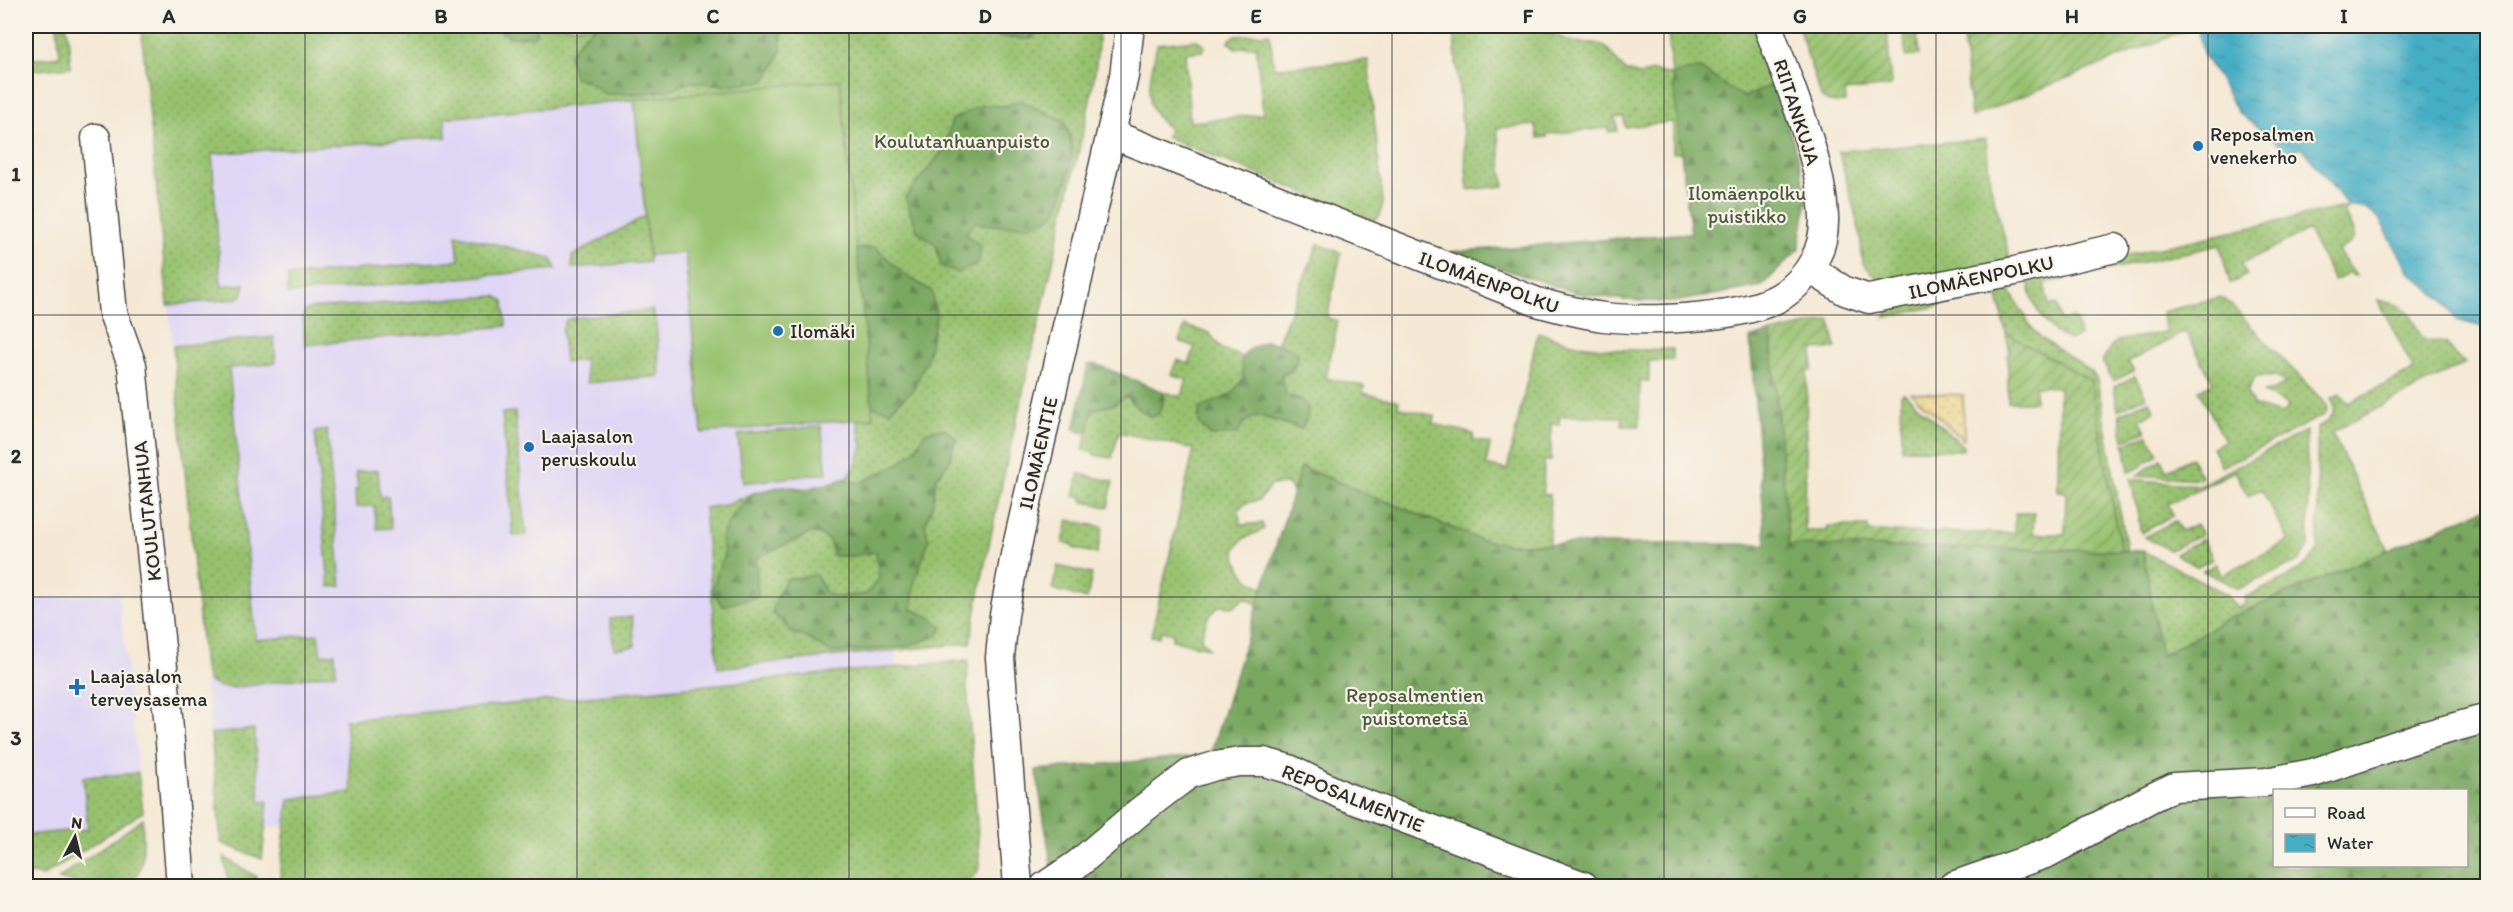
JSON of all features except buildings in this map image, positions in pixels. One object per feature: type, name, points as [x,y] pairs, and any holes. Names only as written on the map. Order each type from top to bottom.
[{"type":"street","name":"ILOMÄENTIE","points":[[1018,886],[1000,657],[1004,615],[1015,555],[1124,76],[1130,26]]},
{"type":"street","name":"RIITANKUJA","points":[[1768,26],[1810,148],[1821,188],[1824,220],[1820,248],[1810,269]]},
{"type":"street","name":"ILOMÄENPOLKU","points":[[1110,134],[1503,290],[1574,312],[1626,318],[1700,318],[1749,308],[1781,297],[1810,269],[1845,291],[1869,298],[2015,271],[2115,248]]},
{"type":"street","name":"KOULUTANHUA","points":[[96,138],[113,313],[132,365],[168,716],[181,886]]},
{"type":"street","points":[[1953,886],[2048,853],[2174,787],[2198,784],[2232,786],[2313,773],[2487,717]]},
{"type":"street","name":"REPOSALMENTIE","points":[[1045,886],[1079,863],[1189,774],[1215,766],[1240,762],[1264,762],[1289,769],[1344,796],[1584,886]]},
{"type":"shaded area","name":"Laajasalon peruskoulu","points":[[840,80],[906,766],[220,832],[153,146]]},
{"type":"shaded area","name":"Laajasalon terveysasema","points":[[118,591],[143,812],[43,876],[26,873],[26,601]]},
{"type":"green space","points":[[57,26],[67,26],[71,67],[26,71],[26,60],[60,56]]},
{"type":"green space","name":"Koulutanhuanpuisto","points":[[141,26],[1099,26],[1095,72],[1086,122],[1002,483],[970,643],[718,668],[704,508],[726,505],[754,493],[783,486],[807,489],[844,479],[854,470],[862,446],[857,420],[873,418],[840,80],[445,118],[446,137],[212,154],[221,286],[245,284],[242,295],[236,299],[168,305]]},
{"type":"green space","points":[[493,26],[537,26],[535,36],[510,37]]},
{"type":"green space","points":[[596,26],[779,26],[781,49],[774,67],[764,81],[726,85],[691,82],[668,90],[638,94],[605,94],[589,82],[574,77],[569,55],[581,38]]},
{"type":"green space","points":[[966,26],[1039,26],[1040,31],[1031,39],[1014,38],[990,35]]},
{"type":"green space","name":"Ilomäenpolku puistikko","points":[[1453,26],[1531,26],[1573,42],[1605,46],[1624,70],[1639,75],[1653,71],[1672,75],[1668,32],[1724,26],[1754,26],[1798,157],[1807,201],[1799,249],[1762,286],[1673,302],[1625,300],[1577,293],[1450,252],[1691,233],[1681,152],[1673,153],[1673,122],[1625,127],[1624,117],[1613,118],[1617,122],[1617,131],[1608,132],[1608,128],[1548,134],[1547,137],[1538,138],[1536,125],[1497,128],[1504,186],[1468,190]]},
{"type":"green space","points":[[1798,26],[1887,26],[1891,86],[1845,91],[1846,102],[1827,101],[1821,97]]},
{"type":"green space","points":[[1903,26],[1916,26],[1919,55],[1906,57]]},
{"type":"green space","points":[[1962,26],[2197,26],[1971,117]]},
{"type":"green space","points":[[1270,33],[1274,68],[1368,60],[1383,202],[1380,216],[1374,221],[1166,137],[1169,129],[1154,112],[1149,91],[1157,44],[1197,40],[1205,45],[1202,51],[1185,53],[1190,122],[1263,114],[1256,46],[1235,48],[1229,42],[1236,36]]},
{"type":"green space","name":"Ilomäenpolku puistikko","points":[[1697,68],[1745,97],[1774,84],[1798,157],[1807,201],[1799,249],[1762,286],[1673,302],[1625,300],[1577,293],[1450,252],[1691,233],[1672,75]]},
{"type":"green space","name":"Ilomäki","points":[[840,80],[873,418],[702,433],[685,253],[649,255],[634,99]]},
{"type":"green space","points":[[1019,100],[1065,121],[1072,148],[1071,163],[1063,194],[1053,215],[1036,223],[1004,226],[975,222],[966,234],[981,246],[978,264],[958,273],[941,266],[936,245],[918,232],[905,198],[944,149],[952,120],[982,105],[1006,106]]},
{"type":"green space","points":[[1986,139],[1990,183],[2011,262],[1887,288],[1863,264],[1860,233],[1839,151]]},
{"type":"green space","points":[[2348,206],[2344,213],[2354,235],[2350,243],[2338,251],[2356,276],[2348,274],[2334,281],[2308,230],[2241,264],[2247,275],[2230,284],[2220,245],[2085,275],[2086,264]]},
{"type":"green space","points":[[645,216],[649,262],[572,268],[572,256]]},
{"type":"green space","points":[[456,234],[551,258],[556,269],[288,294],[288,276],[459,260]]},
{"type":"green space","points":[[1318,244],[1341,253],[1327,318],[1338,321],[1326,378],[1364,386],[1363,393],[1399,401],[1398,407],[1435,416],[1434,424],[1474,434],[1473,440],[1490,444],[1486,465],[1507,470],[1538,332],[1588,346],[1638,350],[1673,349],[1673,360],[1649,361],[1649,381],[1640,381],[1639,426],[1622,426],[1622,417],[1560,416],[1559,424],[1551,424],[1551,461],[1544,461],[1543,494],[1550,495],[1549,544],[1510,544],[1481,540],[1302,467],[1294,492],[1286,484],[1271,485],[1259,500],[1246,503],[1239,509],[1240,525],[1262,523],[1264,529],[1243,539],[1235,549],[1243,572],[1263,587],[1258,605],[1245,597],[1234,607],[1219,606],[1207,619],[1201,639],[1209,648],[1172,640],[1173,634],[1161,631],[1159,637],[1151,636],[1194,449],[1119,432],[1112,458],[1094,455],[1094,452],[1083,450],[1093,409],[1112,405],[1127,395],[1138,409],[1163,405],[1164,392],[1181,397],[1187,380],[1171,374],[1177,360],[1189,364],[1195,347],[1179,341],[1185,326],[1209,333],[1222,349],[1242,357],[1243,379],[1232,394],[1214,404],[1244,422],[1258,415],[1301,429],[1301,399],[1285,395],[1281,375],[1291,348],[1277,344]]},
{"type":"green space","points":[[875,247],[906,276],[932,291],[936,316],[927,359],[913,390],[889,411],[872,406],[857,249]]},
{"type":"green space","points":[[2063,274],[2065,279],[2044,283],[2049,305],[2057,304],[2061,320],[2073,317],[2077,322],[2080,336],[2070,340],[2054,331],[2041,316],[2032,299],[2029,281]]},
{"type":"green space","points":[[2003,283],[2033,330],[2092,372],[2097,380],[2127,551],[2121,550],[2091,381],[2006,333],[1997,293],[1884,318],[1889,308]]},
{"type":"green space","points":[[496,296],[504,301],[506,326],[305,345],[303,315],[306,310]]},
{"type":"green space","points":[[2220,297],[2226,300],[2326,404],[2327,410],[2324,415],[2222,467],[2212,447],[2225,441],[2199,390],[2213,383],[2186,331],[2128,362],[2134,371],[2113,381],[2102,361],[2117,341],[2166,332],[2162,312]],"holes":[[[2275,375],[2285,383],[2275,390],[2264,392],[2288,405],[2286,410],[2280,414],[2254,406],[2247,392],[2255,377]]]},
{"type":"green space","points":[[2378,300],[2402,307],[2409,314],[2424,340],[2446,343],[2465,363],[2332,432],[2388,550],[2231,617],[2160,656],[2143,551],[2225,593],[2237,608],[2247,603],[2244,598],[2295,573],[2312,559],[2318,550],[2317,428],[2334,412],[2330,399],[2341,393],[2348,403],[2414,370]]},
{"type":"green space","points":[[652,310],[656,321],[660,376],[587,383],[584,360],[565,362],[562,332],[566,320]]},
{"type":"green space","points":[[1830,320],[1836,348],[1813,350],[1812,371],[1807,371],[1805,531],[1827,531],[1828,526],[1868,526],[1869,532],[2014,533],[2015,513],[2034,513],[2033,534],[2065,534],[2066,492],[2058,491],[2059,387],[2035,386],[2035,402],[2008,402],[2008,354],[2010,353],[2006,333],[2091,381],[2121,550],[1789,545],[1771,333]]},
{"type":"green space","name":"Reposalmentien puistometsä","points":[[1771,333],[1789,545],[2143,551],[2161,656],[2231,617],[2487,508],[2487,886],[1070,886],[1052,870],[1036,770],[1210,755],[1301,467],[1481,540],[1510,544],[1766,544],[1750,338]]},
{"type":"green space","points":[[274,337],[276,363],[229,368],[256,640],[318,634],[321,655],[335,653],[336,673],[233,688],[220,687],[209,682],[204,669],[173,346]]},
{"type":"green space","points":[[1266,341],[1291,348],[1299,355],[1292,371],[1281,375],[1286,395],[1301,399],[1308,407],[1307,418],[1301,429],[1258,415],[1244,422],[1237,434],[1211,436],[1199,424],[1199,409],[1232,394],[1243,379],[1242,357],[1250,349]]},
{"type":"green space","points":[[1095,364],[1164,392],[1159,414],[1151,417],[1138,409],[1127,396],[1112,405],[1093,409],[1088,431],[1083,433],[1074,429],[1088,365]]},
{"type":"green space","points":[[2135,376],[2146,397],[2118,410],[2114,387]]},
{"type":"green space","points":[[1904,393],[1963,446],[1963,450],[1902,449],[1901,395]]},
{"type":"green space","points":[[2149,401],[2155,411],[2140,419],[2146,431],[2124,440],[2119,414]]},
{"type":"green space","points":[[515,412],[526,535],[513,536],[502,413]]},
{"type":"green space","points":[[821,426],[827,473],[743,483],[738,435]]},
{"type":"green space","points":[[944,428],[956,438],[949,462],[936,478],[933,503],[925,525],[929,540],[914,583],[912,609],[933,619],[943,628],[937,636],[907,646],[831,653],[806,637],[794,634],[772,612],[779,592],[787,579],[816,575],[827,594],[839,597],[866,594],[879,579],[876,552],[853,556],[834,556],[828,539],[813,532],[756,559],[758,596],[723,606],[712,592],[719,567],[725,556],[721,540],[726,526],[736,511],[754,493],[783,486],[807,489],[844,479],[860,483],[900,463],[916,449],[925,432]]},
{"type":"green space","points":[[327,430],[341,586],[329,587],[315,432]]},
{"type":"green space","points":[[2306,431],[2309,545],[2300,560],[2239,589],[2203,571],[2216,564],[2222,575],[2289,541],[2261,489],[2248,496],[2235,471],[2168,504],[2173,515],[2141,533],[2131,479],[2200,485]]},
{"type":"green space","points":[[2148,435],[2158,454],[2129,472],[2124,444]]},
{"type":"green space","points":[[2191,458],[2202,477],[2199,479],[2138,475],[2161,459],[2166,471]]},
{"type":"green space","points":[[378,470],[380,497],[388,496],[391,528],[377,529],[374,506],[356,507],[355,490],[358,490],[356,472]]},
{"type":"green space","points":[[1079,474],[1113,481],[1108,507],[1083,502],[1083,498],[1074,496]]},
{"type":"green space","points":[[1068,520],[1103,527],[1097,554],[1063,543]]},
{"type":"green space","points":[[2175,521],[2181,531],[2196,524],[2202,535],[2170,550],[2144,537]]},
{"type":"green space","points":[[2203,539],[2213,559],[2198,567],[2175,554]]},
{"type":"green space","points":[[1058,566],[1092,574],[1087,599],[1052,589]]},
{"type":"green space","points":[[632,617],[635,646],[614,649],[610,619]]},
{"type":"green space","points":[[968,660],[967,685],[980,865],[973,877],[963,883],[936,886],[283,886],[280,870],[289,799],[352,792],[345,720]]},
{"type":"green space","points":[[254,729],[260,802],[268,801],[262,859],[221,843],[211,734]]},
{"type":"green space","points":[[138,773],[143,812],[43,876],[26,873],[26,835],[88,829],[83,777]]},
{"type":"green space","points":[[143,819],[142,861],[138,874],[130,882],[108,887],[58,879]]},
{"type":"green space","points":[[224,857],[256,877],[255,886],[229,886]]},
{"type":"sand","points":[[1911,393],[1963,395],[1964,440]]},
{"type":"water","points":[[2197,26],[2487,26],[2487,328],[2456,320],[2444,301],[2410,273],[2378,217],[2365,209],[2348,206],[2301,147],[2289,152],[2238,112],[2203,53]]},
{"type":"place","name":"Reposalmen venekerho","points":[[2198,146]]},
{"type":"place","name":"Ilomäki","points":[[778,331]]},
{"type":"place","name":"Laajasalon peruskoulu","points":[[529,447]]},
{"type":"place","name":"Laajasalon terveysasema","points":[[77,687]]}]
